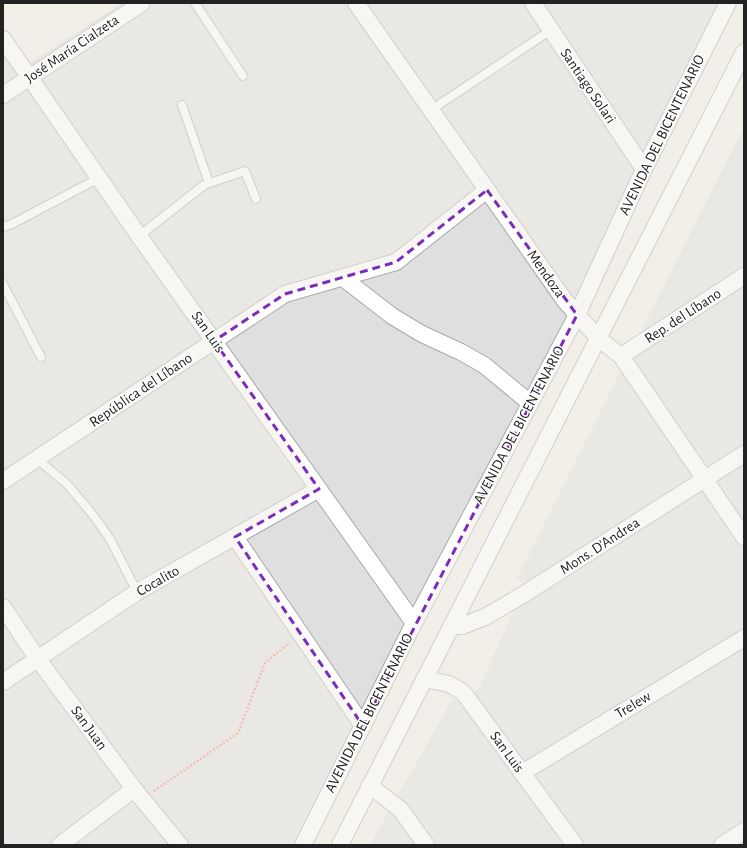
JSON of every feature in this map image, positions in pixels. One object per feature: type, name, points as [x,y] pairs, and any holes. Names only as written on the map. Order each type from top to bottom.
[{"type":"street","name":"José María Cialzeta","points":[[3,96],[142,3]]},
{"type":"street","name":"Mendoza","points":[[356,3],[565,301],[598,338],[621,356],[744,537]]},
{"type":"street","name":"Santiago Solari","points":[[533,3],[644,169]]},
{"type":"street","name":"AVENIDA DEL BICENTENARIO","points":[[303,845],[414,623],[577,315],[644,169],[728,3]]},
{"type":"street","name":"San Luis","points":[[3,39],[139,236],[414,623]]},
{"type":"street","name":"AVENIDA DEL BICENTENARIO","points":[[340,845],[744,54]]},
{"type":"street","name":"República del Líbano","points":[[3,481],[285,294],[396,262],[487,190]]},
{"type":"street","name":"Rep. del Líbano","points":[[621,356],[744,276]]},
{"type":"street","points":[[343,278],[398,319],[422,334],[461,352],[484,365],[530,403]]},
{"type":"street","name":"Mons. D'Andrea","points":[[451,626],[462,626],[485,617],[521,596],[744,454]]},
{"type":"street","name":"Cocalito","points":[[3,682],[137,592],[319,489]]},
{"type":"street","points":[[235,537],[363,726]]},
{"type":"street","name":"San Juan","points":[[3,607],[38,658],[138,794],[180,845]]},
{"type":"street","name":"Trelew","points":[[522,773],[744,638]]},
{"type":"street","name":"San Luis","points":[[424,679],[449,684],[463,692],[576,845]]},
{"type":"street","points":[[369,786],[401,810],[426,845]]},
{"type":"street","points":[[60,845],[138,794]]},
{"type":"street","points":[[722,845],[744,831]]},
{"type":"lane","points":[[195,3],[243,76]]},
{"type":"lane","points":[[431,110],[551,30]]},
{"type":"lane","points":[[182,105],[209,183]]},
{"type":"lane","points":[[139,236],[204,185],[245,171],[256,199]]},
{"type":"lane","points":[[3,227],[12,224],[99,178]]},
{"type":"lane","points":[[3,284],[41,357]]},
{"type":"lane","points":[[37,459],[67,484],[93,515],[110,539],[137,592]]},
{"type":"path","points":[[138,794],[238,733],[265,663],[300,634]]},
{"type":"highlighted area","points":[[487,190],[577,315],[363,726],[235,537],[319,489],[214,341],[285,294],[396,262]]},
{"type":"shaded area","points":[[121,3],[734,3],[313,845],[3,845],[3,27],[29,63]]},
{"type":"shaded area","points":[[744,127],[744,845],[370,845],[452,700],[478,690],[525,586],[516,579]]}]
